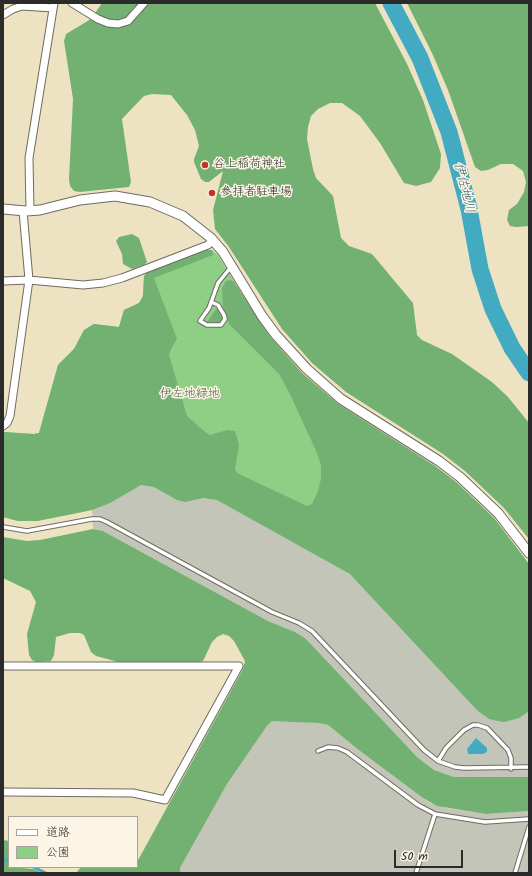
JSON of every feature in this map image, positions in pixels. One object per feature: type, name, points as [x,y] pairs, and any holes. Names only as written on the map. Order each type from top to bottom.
[{"type":"street","points":[[72,3],[98,19],[108,23],[118,24],[128,21],[144,3]]},
{"type":"street","points":[[3,15],[22,6],[53,5],[29,158],[27,211],[29,280],[10,416],[7,423],[3,426]]},
{"type":"street","points":[[3,210],[27,211],[97,197],[133,198],[167,208],[183,216],[198,226],[213,240],[232,266],[267,322],[307,369],[342,399],[439,461],[460,477],[498,514],[529,553]]},
{"type":"street","points":[[3,281],[29,280],[73,285],[103,283],[122,278],[208,245],[213,240]]},
{"type":"street","points":[[3,666],[239,666],[165,800],[133,793],[3,792]]},
{"type":"lane","points":[[211,302],[218,305],[224,315],[225,319],[221,325],[207,325],[200,321],[211,302],[218,283],[232,266]]},
{"type":"lane","points":[[3,527],[27,531],[100,519],[272,612],[299,623],[312,631],[424,750],[438,761],[455,767],[511,769],[529,767]]},
{"type":"lane","points":[[438,761],[446,748],[464,730],[468,727],[478,725],[488,728],[508,750],[511,758],[511,769]]},
{"type":"lane","points":[[318,750],[328,747],[338,748],[347,752],[418,805],[434,814],[485,822],[529,819]]},
{"type":"lane","points":[[416,873],[434,814]]},
{"type":"lane","points":[[515,873],[529,827]]},
{"type":"shaded area","points":[[141,485],[154,487],[177,500],[185,502],[203,498],[217,500],[350,574],[519,718],[529,711],[529,777],[454,777],[434,770],[417,757],[295,632],[268,621],[103,531],[93,529],[92,510],[110,503]]},
{"type":"shaded area","points":[[279,720],[328,725],[360,751],[430,803],[446,808],[486,814],[529,811],[529,873],[180,873],[180,868],[227,784],[267,726],[272,721]]},
{"type":"green space","points":[[102,3],[375,3],[407,64],[423,100],[441,154],[440,168],[431,182],[416,186],[404,183],[380,143],[360,116],[342,103],[330,103],[318,109],[311,116],[308,127],[307,139],[313,169],[316,178],[333,196],[341,238],[349,246],[372,254],[413,303],[417,335],[422,340],[452,354],[492,382],[508,397],[529,423],[529,539],[504,508],[465,471],[443,454],[346,392],[312,363],[282,329],[229,247],[215,229],[213,210],[223,171],[209,182],[205,182],[201,179],[194,162],[199,146],[195,130],[187,115],[171,95],[152,94],[144,96],[122,119],[131,182],[129,187],[80,192],[74,191],[70,186],[69,179],[73,99],[64,41],[66,34],[91,19]]},
{"type":"green space","points":[[407,3],[529,3],[529,226],[510,226],[507,220],[509,210],[517,204],[524,192],[526,182],[523,171],[513,164],[501,164],[488,170],[481,171],[475,167],[448,90],[432,53]]},
{"type":"green space","points":[[132,234],[139,238],[147,262],[144,265],[132,269],[123,264],[122,254],[116,241],[119,237]]},
{"type":"green space","name":"伊左地緑地","points":[[204,250],[212,250],[218,255],[257,319],[271,338],[302,373],[338,404],[435,466],[456,482],[494,518],[529,564],[529,711],[519,718],[504,722],[489,719],[477,710],[350,574],[217,500],[203,498],[185,502],[177,500],[154,487],[141,485],[110,503],[92,510],[37,521],[18,521],[3,517],[3,432],[39,433],[58,365],[74,349],[84,330],[94,324],[119,327],[124,310],[139,303],[143,296],[144,276]]},
{"type":"green space","name":"伊左地緑地","points":[[204,250],[212,250],[213,255],[154,278],[177,339],[169,355],[187,416],[210,435],[227,430],[235,431],[239,445],[235,469],[237,473],[307,506],[312,504],[318,491],[321,479],[321,465],[317,453],[289,392],[279,374],[229,324],[223,307],[222,288],[226,281],[231,280],[234,282],[271,338],[302,373],[338,404],[435,466],[456,482],[494,518],[529,564],[529,711],[519,718],[504,722],[489,719],[477,710],[350,574],[217,500],[203,498],[185,502],[177,500],[154,487],[141,485],[110,503],[92,510],[37,521],[18,521],[3,517],[3,432],[39,433],[58,365],[74,349],[84,330],[94,324],[119,327],[124,310],[139,303],[143,296],[144,276],[147,272]]},
{"type":"green space","points":[[216,309],[219,309],[223,319],[220,323],[207,322]]},
{"type":"green space","points":[[93,529],[103,531],[268,621],[295,632],[306,639],[417,757],[434,770],[454,777],[529,777],[529,811],[486,814],[437,806],[423,798],[328,725],[318,723],[272,721],[227,784],[180,868],[180,873],[76,873],[80,868],[138,868],[138,860],[243,669],[245,661],[234,641],[229,636],[223,634],[212,642],[203,661],[196,663],[122,663],[96,656],[91,652],[84,635],[80,633],[70,633],[56,637],[54,655],[51,661],[37,662],[32,660],[29,655],[27,634],[36,602],[30,591],[3,578],[3,537],[27,541],[40,540]]},
{"type":"green space","points":[[3,841],[8,841],[8,868],[33,869],[43,873],[3,873]]},
{"type":"water","points":[[476,738],[487,748],[487,752],[483,754],[468,754],[467,749]]},
{"type":"waterway","name":"伊佐地川","points":[[391,3],[420,58],[449,132],[469,209],[480,269],[493,309],[512,348],[529,373]]},
{"type":"waterway","points":[[3,860],[8,859]]},
{"type":"waterway","points":[[35,868],[46,873]]},
{"type":"place","name":"谷上稲荷神社","points":[[205,165]]},
{"type":"place","name":"参拝者駐車場","points":[[212,193]]}]
